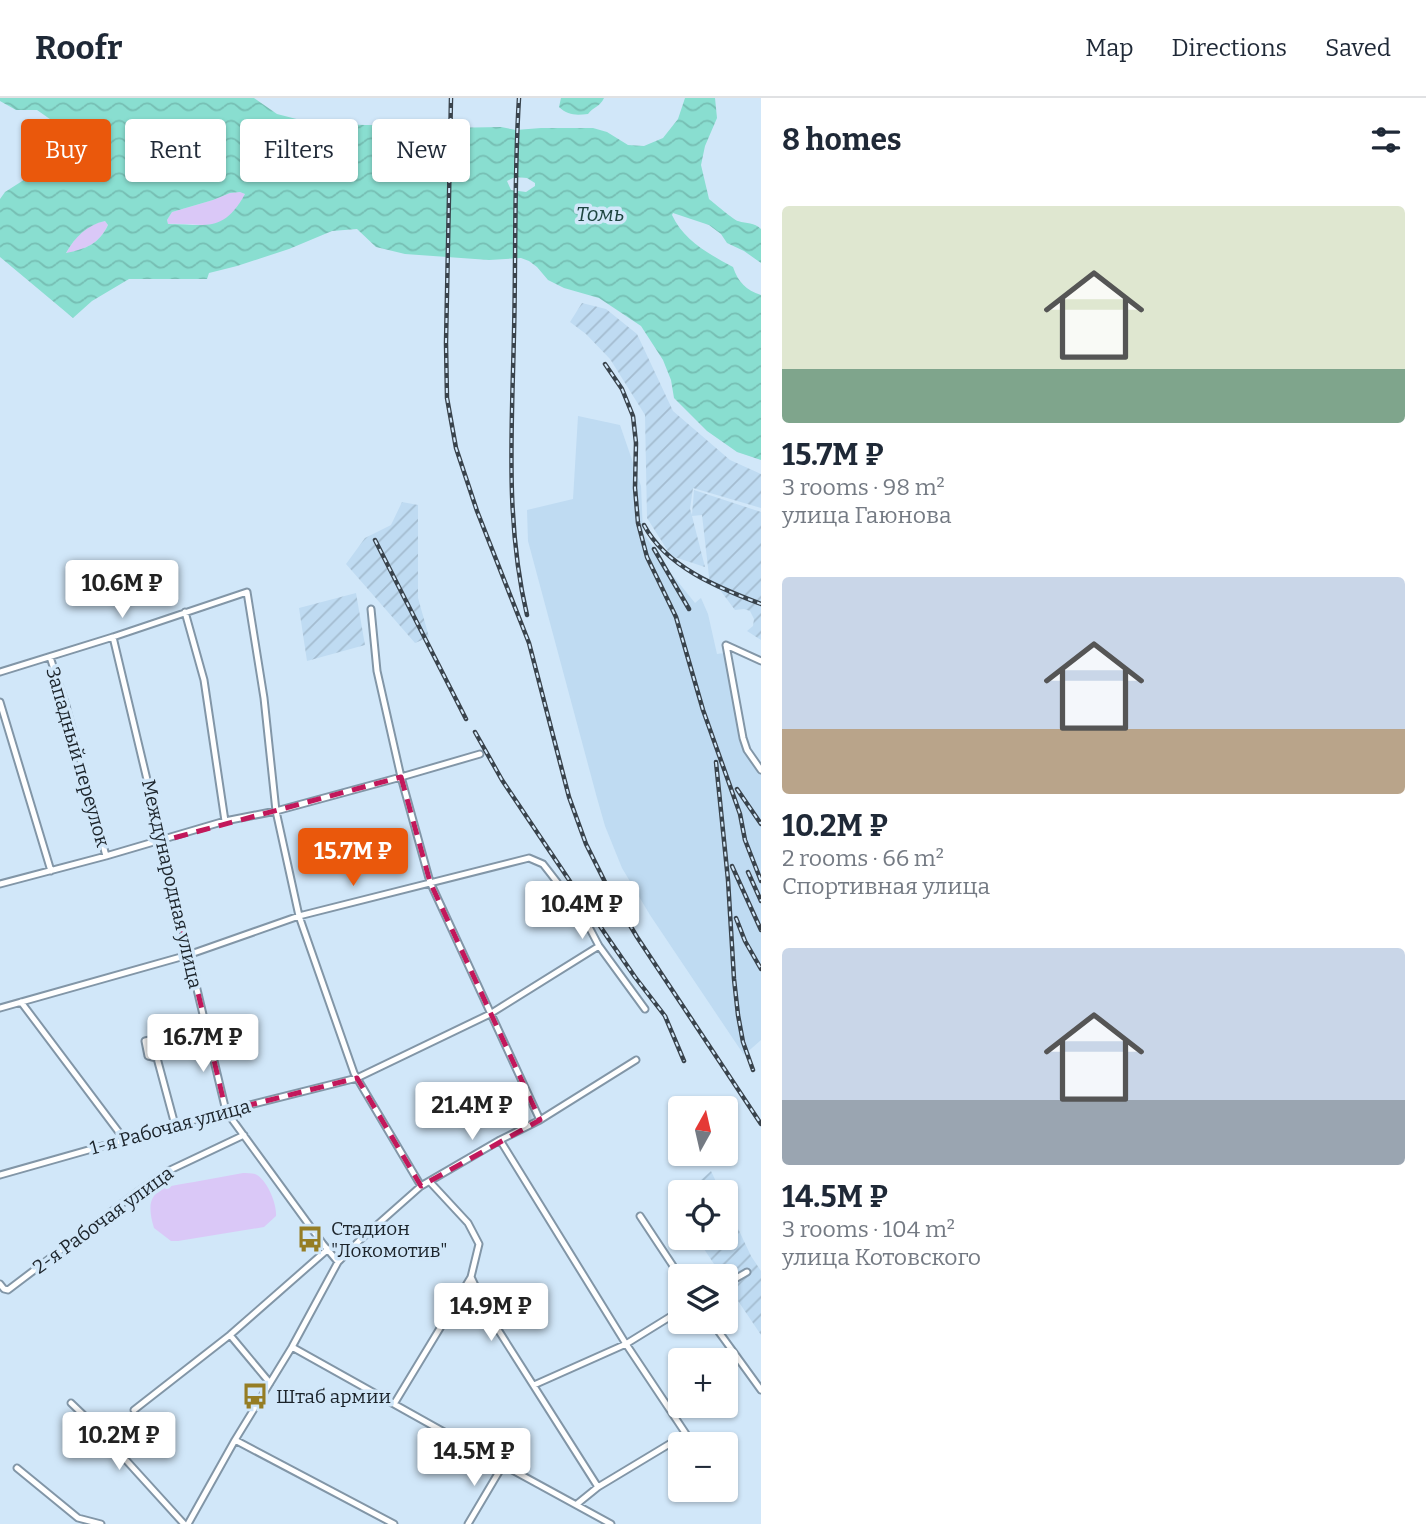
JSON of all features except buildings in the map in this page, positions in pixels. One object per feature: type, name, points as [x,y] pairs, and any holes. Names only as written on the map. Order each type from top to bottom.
[{"type":"street","points":[[0,672],[113,638],[247,592],[264,698],[276,811],[299,916],[357,1078],[421,1186]]},
{"type":"street","points":[[370,610],[377,671],[401,778],[430,882],[540,1120]]},
{"type":"street","points":[[184,612],[204,680],[225,821]]},
{"type":"street","name":"Международная улица","points":[[113,638],[226,1111],[338,1262]]},
{"type":"street","points":[[761,661],[726,645],[743,738],[747,750],[761,770]]},
{"type":"street","name":"Западный переулок","points":[[50,657],[66,706],[106,856]]},
{"type":"street","points":[[0,702],[51,871]]},
{"type":"street","points":[[0,732],[8,729]]},
{"type":"street","points":[[0,884],[162,841],[225,821],[276,811],[401,778],[480,754]]},
{"type":"street","points":[[0,1008],[188,955],[299,916],[529,858],[543,864],[557,882],[570,905],[589,927],[599,946],[645,1009]]},
{"type":"street","name":"1-я Рабочая улица","points":[[0,1175],[226,1111],[357,1078],[490,1014],[599,946]]},
{"type":"street","points":[[21,1002],[124,1139]]},
{"type":"street","points":[[157,1058],[175,1125]]},
{"type":"street","points":[[71,1403],[186,1524],[292,1347],[338,1262],[421,1186],[540,1120],[636,1060]]},
{"type":"street","name":"2-я Рабочая улица","points":[[2,1287],[8,1290],[168,1171],[244,1135]]},
{"type":"street","points":[[500,1140],[686,1434],[598,1487],[577,1504]]},
{"type":"street","points":[[394,1404],[471,1277],[479,1244],[468,1223],[430,1182]]},
{"type":"street","points":[[640,1216],[672,1264]]},
{"type":"street","points":[[135,1410],[230,1335],[328,1249]]},
{"type":"street","points":[[738,1277],[747,1272]]},
{"type":"street","points":[[471,1277],[490,1317],[598,1487]]},
{"type":"street","points":[[534,1385],[626,1343],[668,1318]]},
{"type":"street","points":[[720,1334],[761,1390]]},
{"type":"street","points":[[230,1335],[270,1383]]},
{"type":"street","points":[[292,1347],[577,1504],[602,1522],[611,1524]]},
{"type":"street","points":[[235,1440],[394,1524]]},
{"type":"street","points":[[468,1524],[503,1465]]},
{"type":"street","points":[[17,1468],[78,1518],[101,1524]]},
{"type":"highlighted area","points":[[401,777],[430,882],[540,1120],[421,1186],[357,1078],[226,1111],[162,841]]},
{"type":"shaded area","points":[[240,192],[245,194],[237,208],[221,222],[203,225],[168,224],[167,220],[172,212]]},
{"type":"shaded area","points":[[105,221],[108,225],[96,241],[66,254],[81,233],[92,225]]},
{"type":"shaded area","points":[[582,303],[606,309],[637,334],[673,411],[730,460],[761,474],[761,508],[693,488],[690,509],[692,515],[694,490],[761,512],[761,640],[747,631],[753,626],[754,619],[750,611],[735,610],[720,590],[710,585],[702,515],[692,516],[705,567],[671,556],[647,518],[645,415],[610,359],[570,322]]},
{"type":"shaded area","points":[[578,416],[620,425],[641,486],[643,533],[695,603],[701,598],[708,614],[717,654],[724,653],[741,741],[753,765],[761,774],[761,1040],[744,1055],[650,915],[622,868],[605,826],[528,541],[527,510],[573,499]]},
{"type":"shaded area","points":[[402,502],[418,505],[418,598],[429,637],[415,643],[346,564],[365,538],[391,525]]},
{"type":"shaded area","points":[[356,593],[365,645],[307,661],[299,608]]},
{"type":"shaded area","points":[[711,1171],[715,1180],[701,1180]]},
{"type":"shaded area","points":[[243,1173],[259,1177],[273,1199],[276,1216],[264,1227],[178,1241],[171,1241],[154,1228],[151,1205],[153,1198],[164,1188]]},
{"type":"shaded area","points":[[738,1228],[761,1271],[761,1335],[738,1301],[738,1264],[714,1264],[705,1250],[738,1250]]},
{"type":"water","name":"Томь","points":[[0,98],[254,98],[277,114],[296,119],[240,119],[240,182],[358,182],[358,125],[372,125],[372,182],[470,182],[470,128],[501,127],[516,130],[593,128],[607,132],[628,145],[644,146],[663,138],[678,119],[685,98],[715,98],[717,118],[705,146],[701,165],[709,199],[736,220],[761,229],[761,263],[727,243],[721,234],[709,225],[673,213],[672,215],[690,239],[706,252],[733,267],[743,285],[761,295],[761,460],[737,452],[707,431],[674,398],[671,380],[663,360],[641,326],[599,298],[564,288],[548,280],[537,267],[521,258],[489,260],[405,254],[376,247],[357,229],[332,231],[289,249],[209,273],[207,279],[129,279],[92,301],[73,318],[0,257],[0,199],[5,192],[21,182],[111,182],[111,119],[50,119],[37,110],[16,110],[0,101]],"holes":[[[515,177],[527,178],[535,183],[535,186],[526,192],[511,190],[507,181]],[[240,192],[245,194],[237,207],[221,221],[203,225],[168,224],[167,220],[172,212]],[[105,221],[108,225],[96,241],[66,253],[82,232]]]},
{"type":"water","points":[[561,98],[604,98],[588,114],[576,115],[559,107]]},
{"type":"railway","points":[[451,98],[446,343],[447,398],[456,448],[477,511],[529,643],[569,797],[586,844],[637,937],[761,1124]]},
{"type":"railway","points":[[519,98],[511,439],[515,545],[527,615]]},
{"type":"railway","points":[[605,364],[622,389],[633,416],[638,523],[647,557],[676,617],[703,710],[761,881]]},
{"type":"railway","points":[[644,525],[654,540],[680,564],[711,583],[761,604]]},
{"type":"railway","points":[[375,540],[466,719]]},
{"type":"railway","points":[[654,549],[689,609]]},
{"type":"railway","points":[[475,732],[502,780],[608,938],[665,1016],[684,1061]]},
{"type":"railway","points":[[716,762],[738,1015],[743,1042],[753,1070]]},
{"type":"railway","points":[[737,789],[761,824]]},
{"type":"railway","points":[[732,866],[761,930]]},
{"type":"railway","points":[[748,872],[761,901]]},
{"type":"railway","points":[[736,918],[761,969]]},
{"type":"place","name":"Стадион \"Локомотив\"","points":[[310,1239]]},
{"type":"place","name":"Штаб армии","points":[[255,1396]]}]
